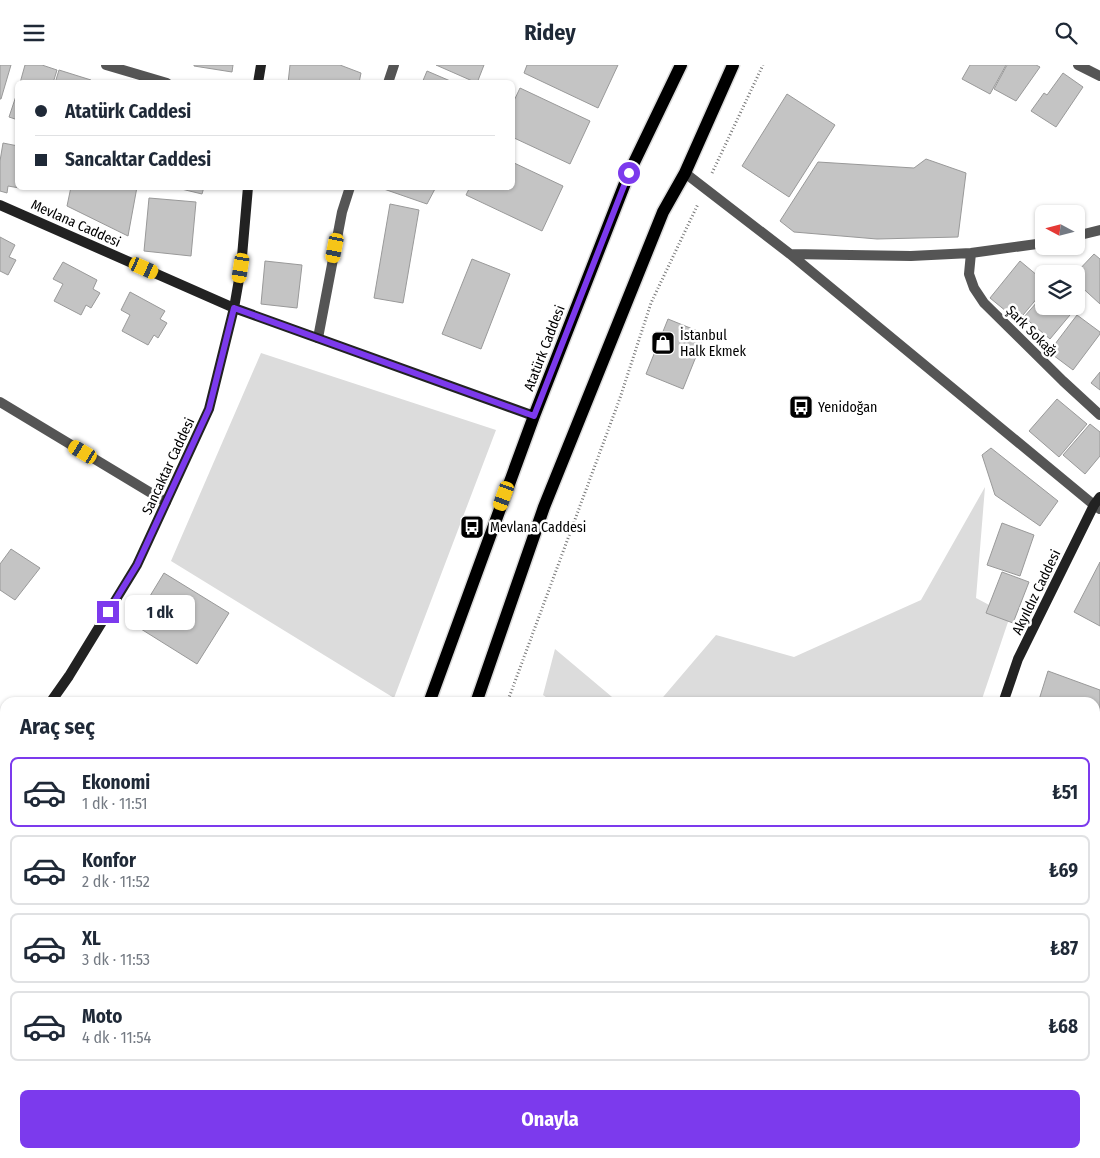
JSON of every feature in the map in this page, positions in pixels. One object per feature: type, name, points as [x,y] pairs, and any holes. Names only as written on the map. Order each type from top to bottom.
[{"type":"main road","name":"Atatürk Caddesi","points":[[430,697],[534,416],[629,173],[680,65]]},
{"type":"main road","points":[[478,697],[544,507],[664,212],[685,173],[733,65]]},
{"type":"street","points":[[106,65],[157,80]]},
{"type":"street","points":[[258,80],[261,65]]},
{"type":"street","points":[[389,80],[394,65]]},
{"type":"street","points":[[1078,65],[1100,76]]},
{"type":"street","points":[[685,173],[790,254],[1098,504]]},
{"type":"street","name":"Sancaktar Caddesi","points":[[54,697],[137,565],[209,409],[234,308],[241,268],[248,190]]},
{"type":"street","points":[[318,338],[342,211],[349,190]]},
{"type":"street","name":"Mevlana Caddesi","points":[[0,205],[234,308],[534,416]]},
{"type":"street","points":[[1085,234],[1100,230]]},
{"type":"street","points":[[790,254],[911,256],[971,253],[1035,244]]},
{"type":"street","name":"Şark Sokağı","points":[[971,253],[969,274],[974,288],[984,303],[1100,415]]},
{"type":"street","points":[[0,402],[166,502]]},
{"type":"street","name":"Akyıldız Caddesi","points":[[1005,697],[1018,659],[1098,504]]},
{"type":"path","points":[[509,697],[620,397],[651,303],[763,65]]},
{"type":"shaded area","points":[[261,353],[496,430],[394,697],[171,561]]},
{"type":"shaded area","points":[[985,487],[976,598],[1010,616],[983,697],[663,697],[716,635],[794,657],[921,600]]},
{"type":"shaded area","points":[[555,649],[612,697],[546,697],[543,695]]},
{"type":"building","points":[[0,65],[11,65],[1,99],[0,99]]},
{"type":"building","points":[[25,65],[42,65],[57,70],[54,80],[21,80]]},
{"type":"building","points":[[194,65],[233,65],[232,72]]},
{"type":"building","points":[[290,65],[340,65],[361,73],[360,80],[288,80]]},
{"type":"building","points":[[436,65],[484,65],[478,80],[470,80]]},
{"type":"building","points":[[527,65],[618,65],[598,108],[524,73]]},
{"type":"building","points":[[970,65],[1006,65],[990,94],[962,79]]},
{"type":"building","points":[[1007,65],[1036,65],[1040,67],[1016,101],[994,89]]},
{"type":"building","points":[[59,70],[91,80],[56,80]]},
{"type":"building","points":[[427,71],[448,80],[423,80]]},
{"type":"building","points":[[1063,73],[1083,87],[1056,127],[1031,111],[1044,93],[1047,95]]},
{"type":"building","points":[[520,88],[590,121],[570,164],[515,138],[515,99]]},
{"type":"building","points":[[787,94],[835,125],[789,197],[742,166]]},
{"type":"building","points":[[15,99],[15,119],[9,117]]},
{"type":"building","points":[[3,143],[15,145],[15,187],[8,186],[7,193],[0,191],[0,161]]},
{"type":"building","points":[[926,159],[966,173],[958,237],[877,239],[794,232],[780,221],[818,162],[914,168]]},
{"type":"building","points":[[515,163],[563,186],[542,231],[466,195],[468,190],[515,190]]},
{"type":"building","points":[[70,190],[136,190],[128,236],[67,206]]},
{"type":"building","points":[[185,190],[203,190],[202,194]]},
{"type":"building","points":[[387,190],[434,190],[427,204]]},
{"type":"building","points":[[149,198],[196,202],[191,256],[144,251]]},
{"type":"building","points":[[390,204],[419,210],[403,303],[374,298]]},
{"type":"building","points":[[0,237],[15,245],[9,257],[16,260],[8,275],[0,271]]},
{"type":"building","points":[[1094,254],[1100,259],[1100,304],[1085,290],[1084,265]]},
{"type":"building","points":[[472,259],[510,274],[481,349],[442,334]]},
{"type":"building","points":[[265,261],[302,265],[297,308],[261,304]]},
{"type":"building","points":[[1020,261],[1035,274],[1035,301],[1018,321],[990,298]]},
{"type":"building","points":[[63,262],[97,280],[93,289],[100,293],[91,308],[86,305],[81,315],[54,301],[63,284],[53,279]]},
{"type":"building","points":[[130,292],[165,311],[160,319],[167,323],[158,338],[154,335],[148,345],[122,331],[130,315],[121,310]]},
{"type":"building","points":[[1035,304],[1035,315],[1070,315],[1050,339],[1024,317]]},
{"type":"building","points":[[1077,315],[1100,332],[1073,370],[1049,352]]},
{"type":"building","points":[[668,319],[705,334],[683,389],[646,374]]},
{"type":"building","points":[[1100,372],[1100,390],[1091,383]]},
{"type":"building","points":[[1057,399],[1087,424],[1059,457],[1029,431]]},
{"type":"building","points":[[1090,424],[1100,432],[1100,456],[1085,474],[1063,455]]},
{"type":"building","points":[[991,448],[1058,501],[1040,526],[995,495],[982,455]]},
{"type":"building","points":[[1002,523],[1034,535],[1020,576],[987,565]]},
{"type":"building","points":[[11,549],[40,568],[15,600],[0,590],[0,564]]},
{"type":"building","points":[[1100,562],[1100,626],[1074,612]]},
{"type":"building","points":[[1002,572],[1029,582],[1013,623],[986,613]]},
{"type":"building","points":[[164,573],[229,613],[197,664],[133,624]]},
{"type":"building","points":[[1048,671],[1100,690],[1100,697],[1040,697]]},
{"type":"place","name":"İstanbul Halk Ekmek","points":[[663,343]]},
{"type":"place","name":"Yenidoğan","points":[[801,407]]},
{"type":"place","name":"Mevlana Caddesi","points":[[472,527]]},
{"type":"route","points":[[108,612],[137,565],[209,409],[234,308],[534,416],[629,173]]}]
